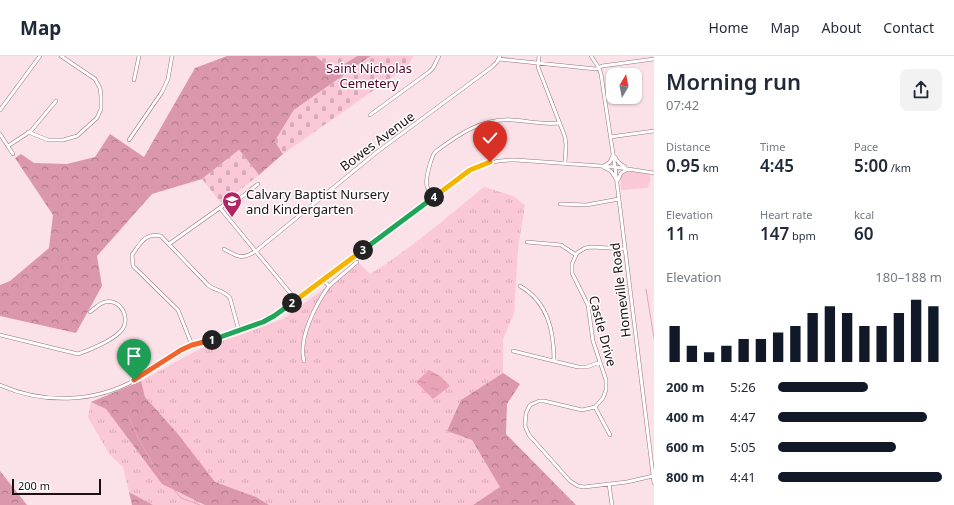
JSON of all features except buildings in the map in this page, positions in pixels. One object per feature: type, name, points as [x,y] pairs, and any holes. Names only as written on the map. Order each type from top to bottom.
[{"type":"street","points":[[0,110],[40,56]]},
{"type":"street","points":[[28,132],[48,140],[63,140],[77,136],[97,118],[101,109],[100,88],[95,79],[61,56]]},
{"type":"street","points":[[134,80],[139,56]]},
{"type":"street","points":[[129,140],[165,85],[172,56]]},
{"type":"street","points":[[370,115],[429,72],[433,68],[439,56]]},
{"type":"street","points":[[539,56],[537,63],[566,141],[565,163]]},
{"type":"street","points":[[591,56],[599,68]]},
{"type":"street","points":[[500,58],[588,69],[654,59]]},
{"type":"street","name":"Bowes Avenue","points":[[224,249],[236,256],[242,257],[248,256],[256,251],[377,152],[492,67],[500,58]]},
{"type":"street","name":"Homeville Road","points":[[599,68],[615,167],[654,482]]},
{"type":"street","points":[[8,146],[28,132],[56,101]]},
{"type":"street","points":[[433,197],[426,183],[433,156],[435,152],[464,132],[482,124],[498,121],[560,123]]},
{"type":"street","points":[[610,137],[654,131]]},
{"type":"street","points":[[0,134],[14,154]]},
{"type":"street","points":[[601,166],[608,164],[613,155],[619,163],[628,169]]},
{"type":"street","points":[[0,385],[11,390],[33,396],[52,398],[75,398],[100,394],[134,380],[181,350],[192,345],[253,326],[274,316],[467,172],[488,163],[512,160],[615,167],[654,172]]},
{"type":"street","points":[[601,166],[612,173],[617,183]]},
{"type":"street","points":[[617,183],[621,173],[628,169]]},
{"type":"street","points":[[169,244],[228,202],[239,199],[258,184]]},
{"type":"street","points":[[560,204],[586,205],[619,199]]},
{"type":"street","points":[[220,208],[296,300]]},
{"type":"street","points":[[192,345],[178,310],[133,266],[132,256],[144,239],[149,235],[154,234],[161,236],[208,285],[228,294],[240,331]]},
{"type":"street","points":[[528,242],[561,245],[576,255],[583,249],[590,247],[624,249]]},
{"type":"street","name":"Castle Drive","points":[[576,255],[572,262],[572,271],[587,303],[592,339],[606,380],[606,390],[603,398],[595,407]]},
{"type":"street","points":[[304,361],[302,355],[308,327],[318,301],[329,286],[357,262]]},
{"type":"street","points":[[323,280],[329,286]]},
{"type":"street","points":[[520,286],[536,298],[547,315],[550,326],[554,361]]},
{"type":"street","points":[[0,334],[78,354],[86,352],[109,340],[120,332],[124,325],[124,312],[115,302],[102,303],[90,312]]},
{"type":"street","points":[[513,350],[580,368],[600,362]]},
{"type":"street","points":[[610,435],[595,407],[580,410],[544,401],[536,402],[530,405],[525,416],[525,426],[531,438],[575,485],[584,487],[653,476]]},
{"type":"street","points":[[609,484],[612,505]]},
{"type":"green space","points":[[227,56],[316,56],[333,71],[357,56],[371,56],[294,110],[275,141],[283,154],[259,175],[239,150],[202,179],[152,194],[97,256],[102,286],[76,333],[0,316],[0,285],[10,281],[49,248],[53,215],[15,158],[21,154],[34,163],[67,164],[95,157],[110,134],[144,157],[195,68]]},
{"type":"green space","points":[[316,56],[357,56],[333,71]]},
{"type":"green space","name":"Saint Nicholas Cemetery","points":[[371,56],[413,56],[408,66],[283,154],[275,141],[294,110]]},
{"type":"green space","points":[[239,150],[259,175],[222,204],[202,179]]},
{"type":"green space","points":[[628,171],[649,174],[650,181],[647,188],[621,190],[621,176]]},
{"type":"green space","points":[[484,187],[513,196],[525,205],[518,248],[514,313],[503,340],[503,373],[461,400],[447,431],[472,440],[501,487],[473,505],[269,505],[256,497],[215,482],[178,434],[145,397],[141,381],[198,350],[283,319],[359,263],[370,274],[414,243]]},
{"type":"green space","points":[[503,373],[520,384],[507,404],[506,434],[576,505],[473,505],[500,487],[472,440],[447,431],[461,400]]},
{"type":"green space","points":[[141,381],[145,397],[178,434],[215,482],[256,497],[269,505],[205,505],[162,484],[106,409],[91,402]]},
{"type":"green space","points":[[91,402],[106,409],[162,484],[205,505],[153,505],[129,492],[123,467],[109,454],[88,417]]},
{"type":"green space","points":[[0,471],[27,505],[0,505]]},
{"type":"green space","points":[[129,492],[153,505],[132,505]]},
{"type":"water","points":[[429,370],[440,376],[450,386],[433,399],[416,382]]},
{"type":"waterway","points":[[646,289],[654,338]]},
{"type":"waterway","points":[[128,415],[139,440],[155,468],[181,498],[200,505]]},
{"type":"place","name":"Calvary Baptist Nursery and Kindergarten","points":[[232,218]]},
{"type":"route","points":[[134,380],[181,350],[192,345],[253,326],[274,316],[470,170],[490,162]]}]
